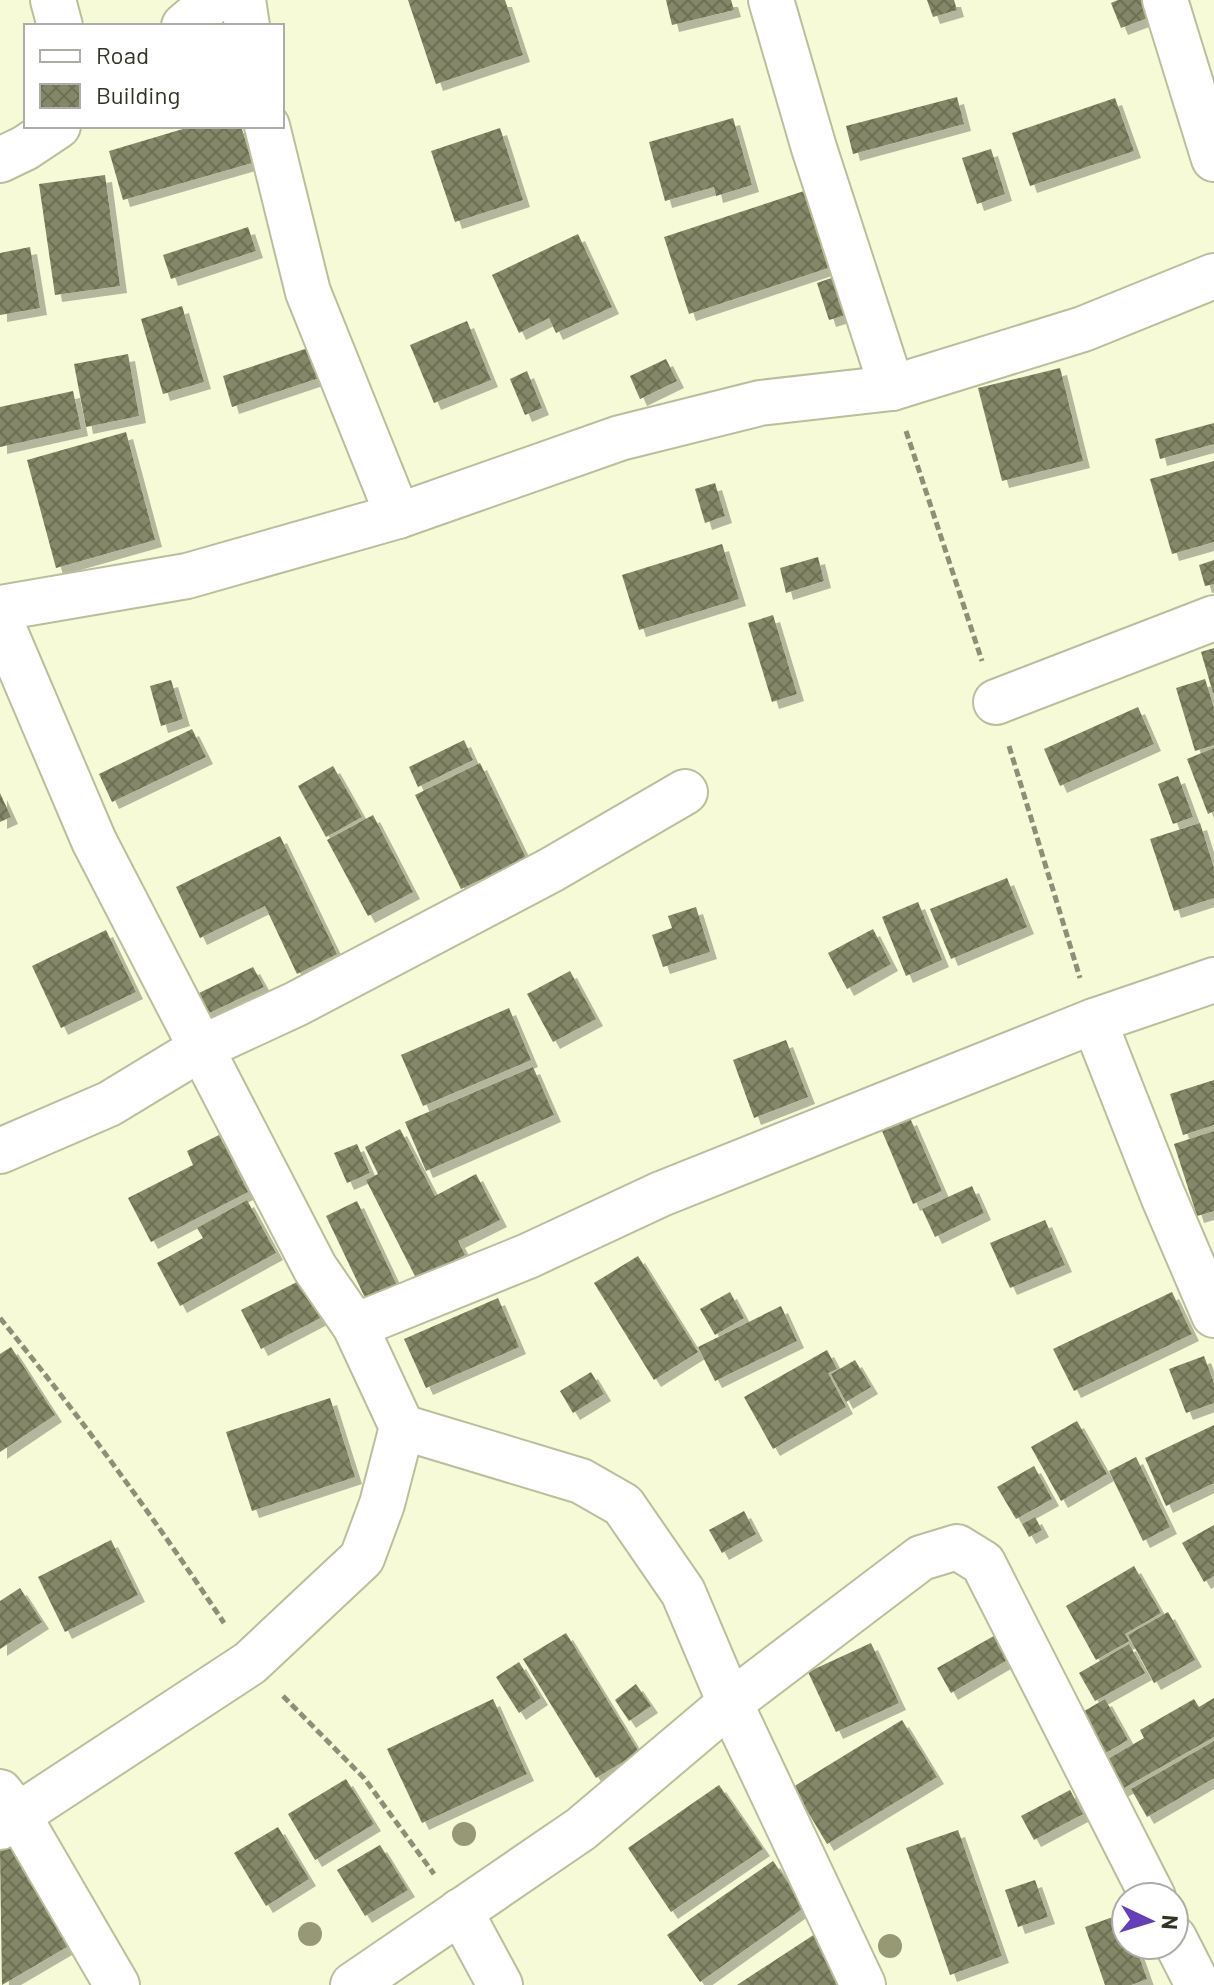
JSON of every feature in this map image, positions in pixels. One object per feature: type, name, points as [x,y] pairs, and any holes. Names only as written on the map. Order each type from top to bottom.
[{"type":"street","points":[[53,0],[59,24]]},
{"type":"street","points":[[186,24],[214,0]]},
{"type":"street","points":[[243,0],[247,24]]},
{"type":"street","points":[[771,0],[814,148],[892,388]]},
{"type":"street","points":[[1165,0],[1214,159]]},
{"type":"street","points":[[0,160],[55,128]]},
{"type":"street","points":[[267,128],[308,292],[398,516]]},
{"type":"street","points":[[0,608],[187,576],[398,516],[620,438],[760,403],[892,388],[1083,329],[1214,276]]},
{"type":"street","points":[[996,702],[1214,618]]},
{"type":"street","points":[[0,620],[94,841],[315,1268],[355,1326],[402,1427],[382,1504],[362,1558],[250,1663],[6,1811],[117,1985]]},
{"type":"street","points":[[0,1151],[109,1104],[203,1047],[296,1004],[551,870],[685,792]]},
{"type":"street","points":[[355,1326],[528,1256],[661,1194],[1094,1021],[1214,980]]},
{"type":"street","points":[[1094,1021],[1214,1315]]},
{"type":"street","points":[[402,1427],[581,1481],[623,1505],[683,1592],[730,1703],[863,1985]]},
{"type":"street","points":[[353,1985],[581,1829],[730,1703],[921,1558],[957,1547],[983,1563],[1145,1881]]},
{"type":"street","points":[[460,1911],[500,1985]]},
{"type":"street","points":[[1186,1961],[1198,1985]]},
{"type":"building","points":[[408,0],[505,0],[523,55],[436,84]]},
{"type":"building","points":[[666,0],[731,0],[734,10],[672,25]]},
{"type":"building","points":[[927,0],[954,0],[957,10],[933,17]]},
{"type":"building","points":[[1118,0],[1156,0],[1161,13],[1121,28],[1111,3]]},
{"type":"building","points":[[957,97],[964,124],[853,154],[846,126]]},
{"type":"building","points":[[1115,98],[1134,151],[1030,186],[1012,133]]},
{"type":"building","points":[[733,118],[752,185],[716,196],[714,187],[665,201],[649,142]]},
{"type":"building","points":[[186,128],[242,128],[252,163],[123,200],[109,151]]},
{"type":"building","points":[[500,128],[523,200],[455,222],[431,151]]},
{"type":"building","points":[[991,149],[1005,194],[977,204],[962,158]]},
{"type":"building","points":[[105,175],[120,286],[55,295],[39,184]]},
{"type":"building","points":[[804,191],[828,268],[689,314],[664,237]]},
{"type":"building","points":[[248,227],[256,251],[171,279],[163,255]]},
{"type":"building","points":[[578,234],[612,307],[556,333],[549,318],[519,333],[492,275]]},
{"type":"building","points":[[30,247],[40,308],[0,315],[0,253]]},
{"type":"building","points":[[840,275],[852,313],[829,320],[817,283]]},
{"type":"building","points":[[182,306],[204,382],[163,394],[141,319]]},
{"type":"building","points":[[467,321],[491,380],[434,403],[410,345]]},
{"type":"building","points":[[308,348],[319,378],[232,407],[223,376]]},
{"type":"building","points":[[128,354],[139,416],[86,427],[74,364]]},
{"type":"building","points":[[666,359],[677,381],[640,399],[630,376]]},
{"type":"building","points":[[1060,368],[1083,461],[1002,481],[978,388]]},
{"type":"building","points":[[527,371],[542,408],[525,415],[510,379]]},
{"type":"building","points":[[73,391],[81,429],[0,447],[0,407]]},
{"type":"building","points":[[1214,423],[1214,444],[1160,459],[1155,439]]},
{"type":"building","points":[[126,432],[155,540],[56,568],[27,460]]},
{"type":"building","points":[[1214,461],[1214,542],[1172,554],[1150,479]]},
{"type":"building","points":[[715,483],[725,516],[705,523],[695,489]]},
{"type":"building","points":[[722,544],[739,599],[639,630],[622,575]]},
{"type":"building","points":[[818,557],[824,581],[786,593],[780,568]]},
{"type":"building","points":[[1214,560],[1214,584],[1205,586],[1199,565]]},
{"type":"building","points":[[773,615],[797,694],[772,702],[748,623]]},
{"type":"building","points":[[1214,648],[1214,693],[1213,693],[1201,652]]},
{"type":"building","points":[[1205,679],[1214,708],[1214,745],[1195,751],[1176,688]]},
{"type":"building","points":[[171,680],[183,719],[161,726],[150,686]]},
{"type":"building","points":[[1138,707],[1154,744],[1060,786],[1044,749]]},
{"type":"building","points":[[192,729],[206,757],[112,802],[99,774]]},
{"type":"building","points":[[464,740],[473,760],[418,787],[409,767]]},
{"type":"building","points":[[1214,748],[1214,811],[1208,814],[1187,759]]},
{"type":"building","points":[[480,763],[526,858],[461,889],[415,795]]},
{"type":"building","points":[[333,766],[362,817],[326,837],[298,786]]},
{"type":"building","points":[[1178,776],[1193,817],[1173,824],[1158,784]]},
{"type":"building","points":[[0,793],[11,817],[0,822]]},
{"type":"building","points":[[373,815],[413,892],[368,916],[327,840]]},
{"type":"building","points":[[1200,823],[1214,868],[1214,898],[1174,911],[1150,839]]},
{"type":"building","points":[[280,836],[337,954],[297,974],[265,906],[200,938],[176,887]]},
{"type":"building","points":[[1007,878],[1027,927],[951,959],[930,909]]},
{"type":"building","points":[[918,902],[942,960],[906,976],[882,917]]},
{"type":"building","points":[[696,907],[710,952],[663,967],[652,935],[672,928],[668,916]]},
{"type":"building","points":[[873,929],[891,964],[847,989],[828,953]]},
{"type":"building","points":[[106,930],[136,992],[61,1028],[32,966]]},
{"type":"building","points":[[253,967],[264,987],[207,1014],[197,994]]},
{"type":"building","points":[[570,971],[596,1019],[553,1042],[527,994]]},
{"type":"building","points":[[509,1008],[531,1060],[423,1106],[401,1055]]},
{"type":"building","points":[[786,1040],[808,1097],[754,1118],[733,1060]]},
{"type":"building","points":[[533,1067],[554,1115],[426,1171],[405,1122]]},
{"type":"building","points":[[1214,1080],[1214,1125],[1183,1135],[1170,1094]]},
{"type":"building","points":[[910,1118],[942,1191],[913,1204],[882,1131]]},
{"type":"building","points":[[400,1129],[435,1196],[476,1174],[500,1220],[458,1241],[465,1255],[417,1280],[366,1180],[378,1174],[365,1147]]},
{"type":"building","points":[[1214,1131],[1214,1211],[1197,1216],[1174,1144]]},
{"type":"building","points":[[219,1135],[248,1192],[151,1242],[128,1198],[193,1165],[187,1151]]},
{"type":"building","points":[[357,1144],[370,1173],[347,1183],[334,1153]]},
{"type":"building","points":[[972,1186],[984,1213],[935,1237],[922,1209]]},
{"type":"building","points":[[247,1200],[276,1253],[180,1306],[157,1263],[203,1238],[197,1228]]},
{"type":"building","points":[[357,1201],[400,1292],[369,1306],[326,1216]]},
{"type":"building","points":[[1045,1220],[1065,1265],[1010,1288],[990,1243]]},
{"type":"building","points":[[638,1256],[698,1352],[654,1380],[594,1283]]},
{"type":"building","points":[[303,1279],[322,1317],[261,1349],[241,1310]]},
{"type":"building","points":[[730,1292],[744,1318],[715,1335],[700,1309]]},
{"type":"building","points":[[1172,1292],[1192,1334],[1074,1391],[1053,1349]]},
{"type":"building","points":[[498,1298],[519,1347],[426,1388],[404,1339]]},
{"type":"building","points":[[781,1306],[797,1341],[715,1381],[698,1347]]},
{"type":"building","points":[[11,1347],[55,1415],[0,1452],[0,1354]]},
{"type":"building","points":[[827,1350],[837,1369],[828,1373],[846,1407],[773,1449],[744,1397]]},
{"type":"building","points":[[1204,1356],[1214,1383],[1214,1403],[1186,1413],[1169,1369]]},
{"type":"building","points":[[855,1360],[871,1387],[846,1402],[831,1374]]},
{"type":"building","points":[[591,1372],[604,1394],[573,1413],[560,1391]]},
{"type":"building","points":[[330,1398],[355,1477],[252,1511],[226,1432]]},
{"type":"building","points":[[1077,1421],[1107,1474],[1061,1501],[1031,1447]]},
{"type":"building","points":[[1214,1425],[1214,1483],[1166,1506],[1145,1458]]},
{"type":"building","points":[[1136,1457],[1170,1527],[1143,1541],[1109,1471]]},
{"type":"building","points":[[1034,1466],[1052,1499],[1016,1519],[997,1487]]},
{"type":"building","points":[[744,1511],[756,1534],[722,1553],[709,1530]]},
{"type":"building","points":[[1035,1517],[1042,1530],[1029,1537],[1022,1524]]},
{"type":"building","points":[[1214,1525],[1214,1576],[1204,1582],[1182,1543]]},
{"type":"building","points":[[111,1540],[138,1595],[65,1632],[38,1577]]},
{"type":"building","points":[[1134,1566],[1161,1613],[1125,1634],[1129,1641],[1096,1660],[1066,1606]]},
{"type":"building","points":[[20,1588],[42,1622],[0,1649],[0,1601]]},
{"type":"building","points":[[1168,1612],[1195,1660],[1154,1683],[1128,1635]]},
{"type":"building","points":[[1008,1628],[1021,1652],[951,1693],[937,1668]]},
{"type":"building","points":[[566,1633],[639,1752],[596,1778],[523,1659]]},
{"type":"building","points":[[871,1643],[899,1703],[836,1732],[808,1672]]},
{"type":"building","points":[[1129,1644],[1145,1673],[1095,1701],[1079,1673]]},
{"type":"building","points":[[519,1662],[541,1698],[519,1713],[496,1677]]},
{"type":"building","points":[[636,1684],[651,1706],[629,1721],[615,1700]]},
{"type":"building","points":[[1214,1698],[1214,1737],[1117,1792],[1101,1763],[1144,1738],[1140,1730],[1194,1699],[1199,1707]]},
{"type":"building","points":[[493,1699],[527,1774],[422,1823],[387,1749]]},
{"type":"building","points":[[1105,1699],[1128,1740],[1097,1758],[1074,1717]]},
{"type":"building","points":[[902,1720],[937,1777],[827,1844],[793,1787]]},
{"type":"building","points":[[1214,1741],[1214,1778],[1147,1817],[1131,1789]]},
{"type":"building","points":[[346,1779],[374,1824],[315,1860],[288,1814]]},
{"type":"building","points":[[719,1785],[763,1849],[671,1912],[628,1848]]},
{"type":"building","points":[[1070,1790],[1083,1814],[1034,1840],[1021,1816]]},
{"type":"building","points":[[278,1827],[309,1879],[266,1906],[234,1853]]},
{"type":"building","points":[[958,1830],[1002,1956],[950,1975],[906,1848]]},
{"type":"building","points":[[11,1845],[72,1944],[2,1985],[0,1851]]},
{"type":"building","points":[[380,1845],[408,1890],[365,1916],[337,1870]]},
{"type":"building","points":[[773,1861],[805,1907],[700,1982],[667,1935]]},
{"type":"building","points":[[1035,1880],[1048,1917],[1018,1927],[1005,1890]]},
{"type":"building","points":[[1110,1918],[1110,1961],[1141,1961],[1147,1979],[1131,1985],[1105,1985],[1085,1927]]},
{"type":"building","points":[[818,1932],[853,1985],[737,1985]]}]
